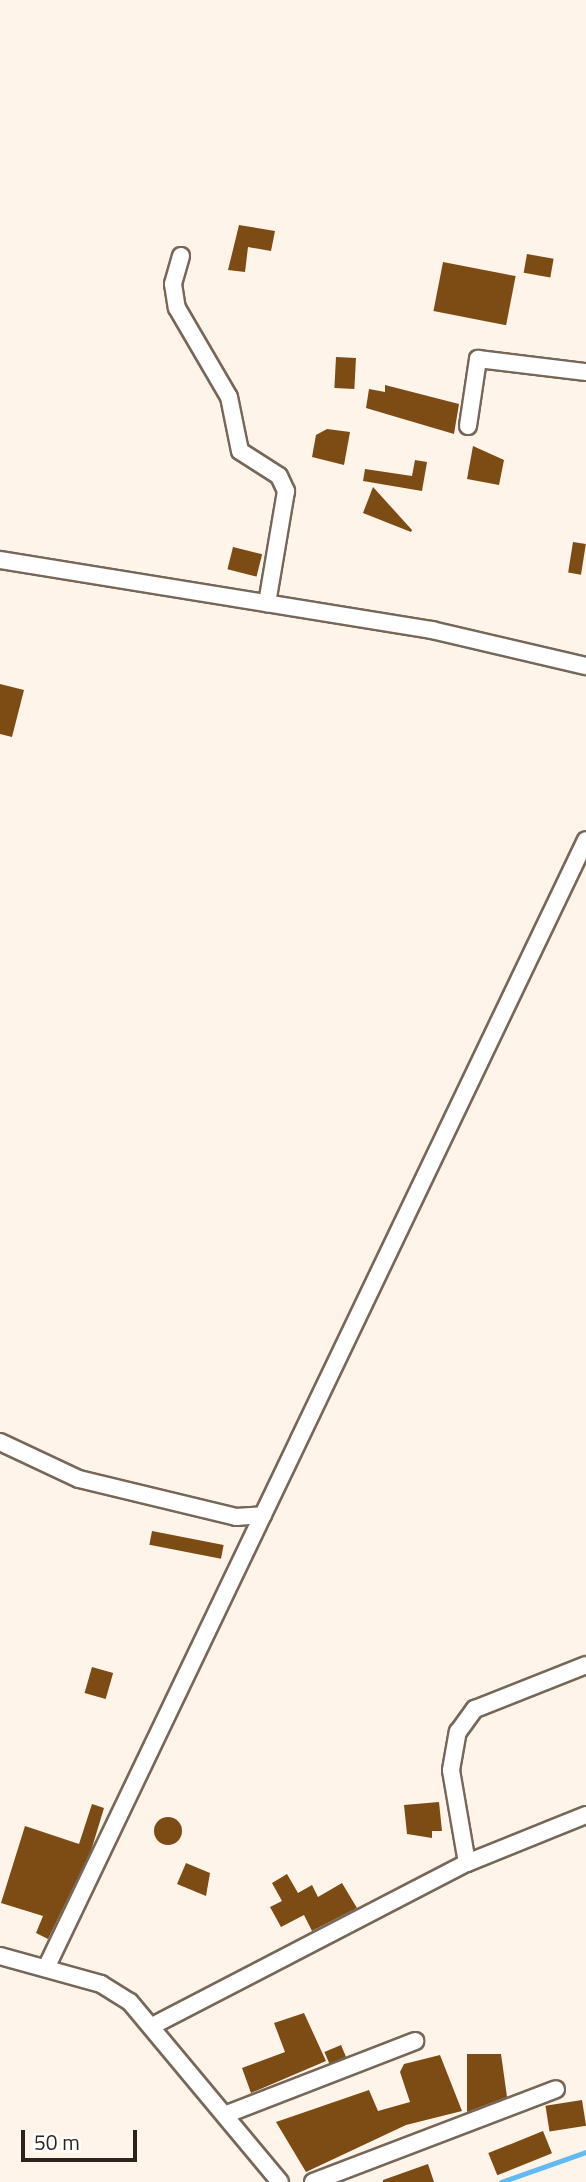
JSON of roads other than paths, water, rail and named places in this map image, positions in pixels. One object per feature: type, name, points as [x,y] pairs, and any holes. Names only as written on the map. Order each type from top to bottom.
[{"type":"street","points":[[181,256],[173,284],[177,308],[229,397],[240,451],[279,476],[286,491],[267,603]]},
{"type":"street","points":[[468,426],[478,359],[586,372]]},
{"type":"street","points":[[0,560],[432,630],[586,666]]},
{"type":"street","points":[[47,1966],[586,840]]},
{"type":"street","points":[[0,1443],[79,1479],[236,1517],[263,1515]]},
{"type":"street","points":[[467,1863],[451,1770],[458,1732],[475,1709],[586,1665]]},
{"type":"street","points":[[154,2025],[467,1863],[586,1815]]},
{"type":"street","points":[[0,1956],[47,1966],[101,1984],[154,2025],[280,2182]]},
{"type":"street","points":[[227,2114],[415,2041]]},
{"type":"street","points":[[313,2182],[556,2089]]},
{"type":"waterway","points":[[501,2182],[586,2152]]}]
